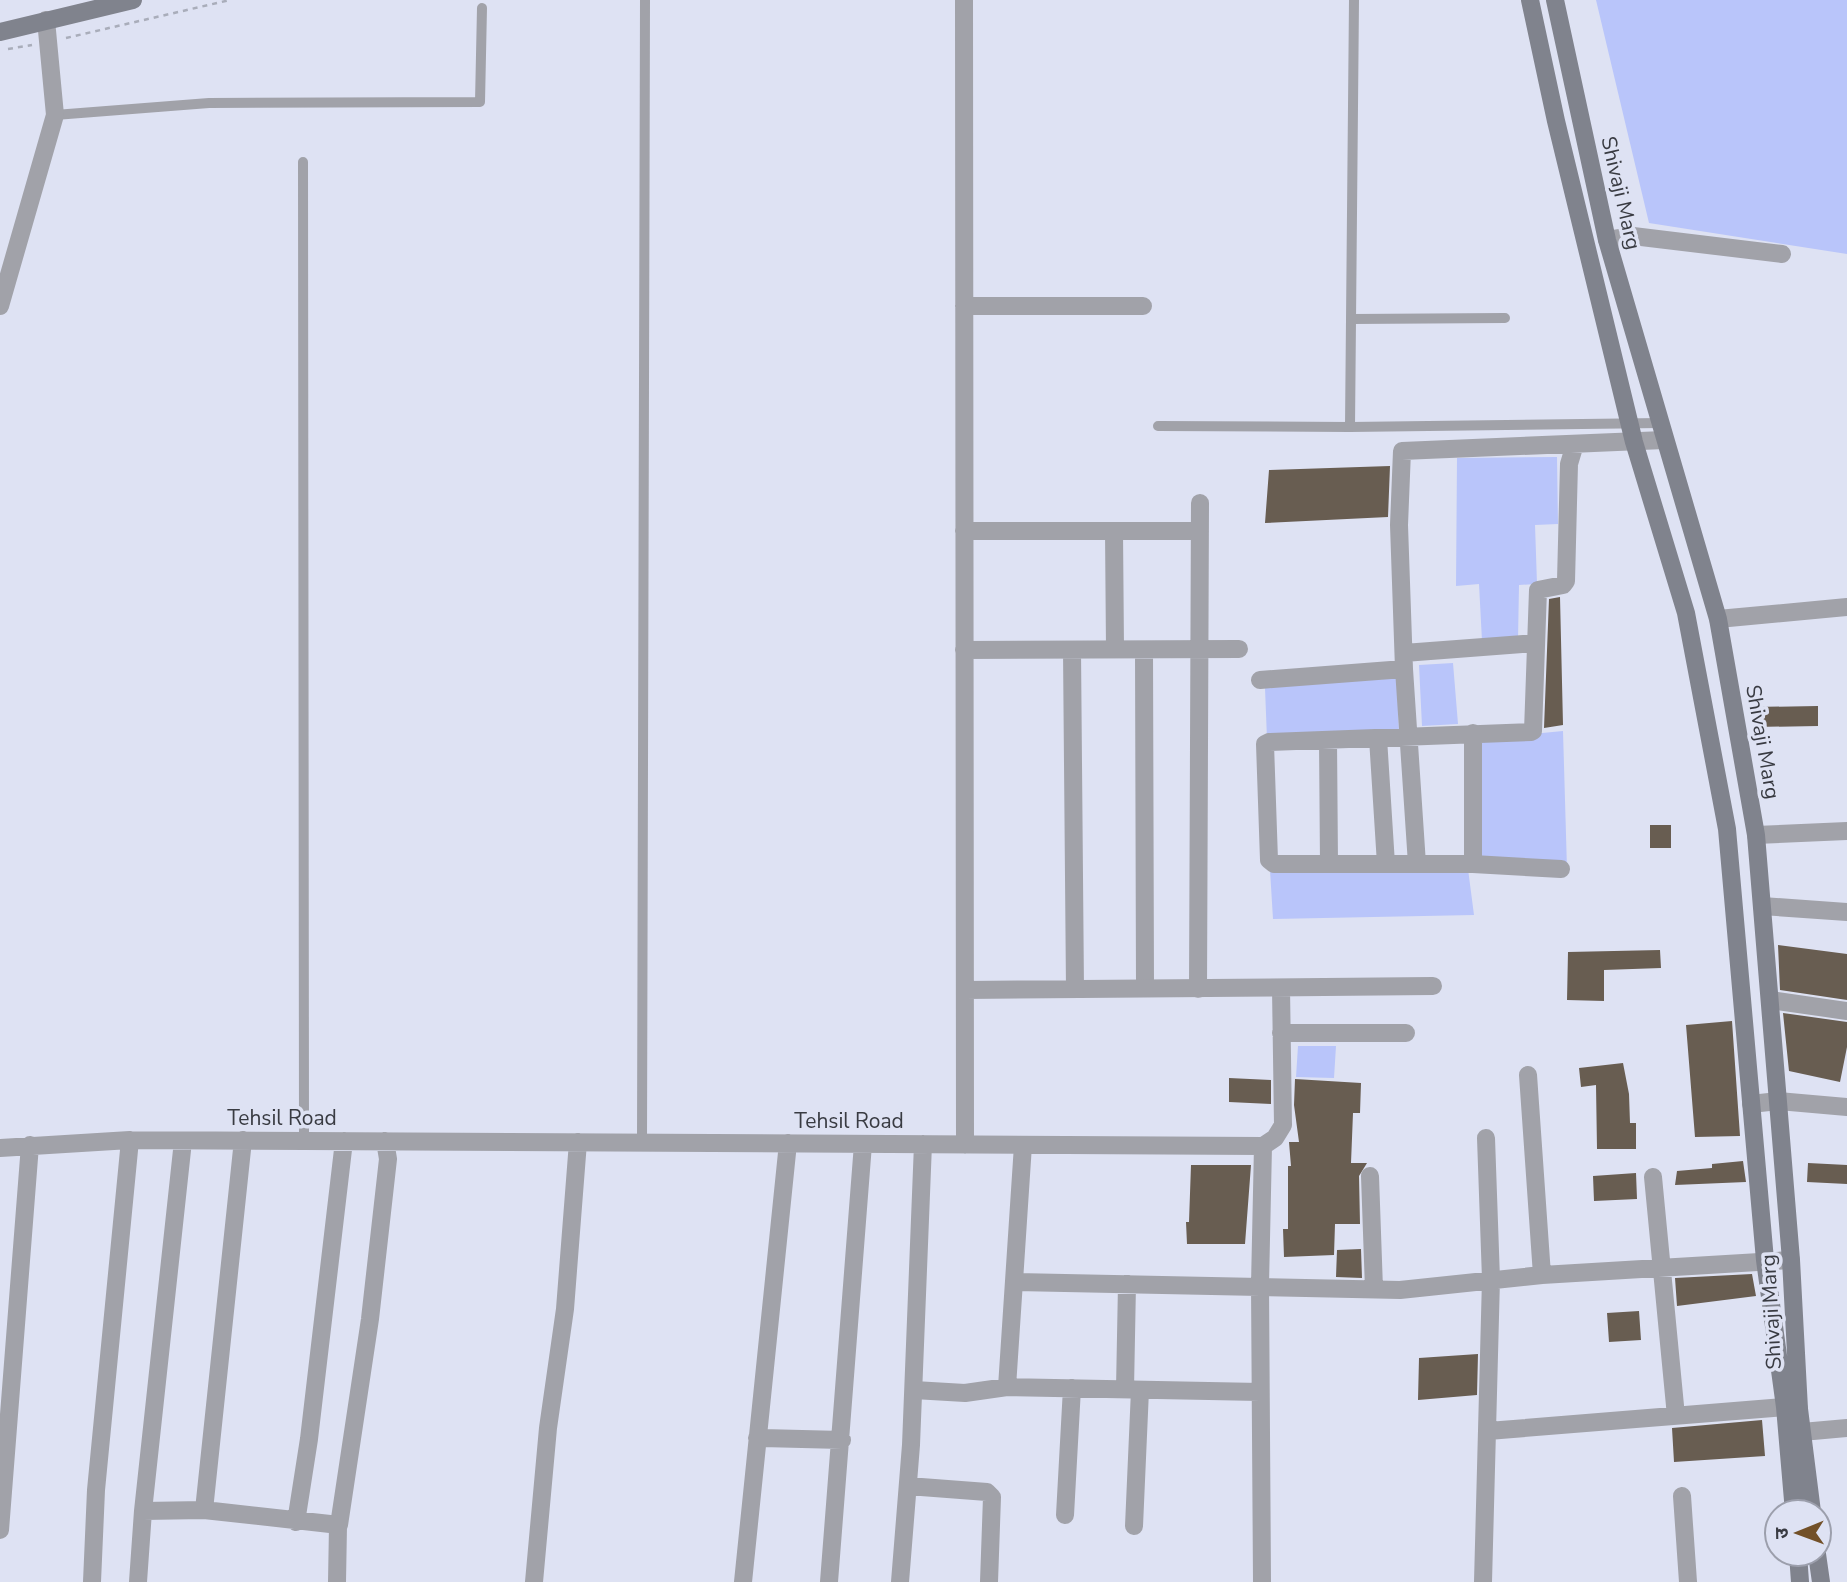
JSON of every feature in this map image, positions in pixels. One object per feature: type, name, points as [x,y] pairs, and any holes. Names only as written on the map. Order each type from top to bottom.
[{"type":"main road","points":[[0,32],[133,0]]},
{"type":"main road","name":"Shivaji Marg","points":[[1530,0],[1556,121],[1629,424],[1686,613],[1727,829],[1765,1259],[1792,1408],[1802,1432],[1810,1498]]},
{"type":"main road","name":"Shivaji Marg","points":[[1555,0],[1607,240],[1718,618],[1756,835],[1791,1260],[1794,1498]]},
{"type":"street","points":[[964,0],[965,1144]]},
{"type":"street","points":[[0,306],[55,115],[46,20]]},
{"type":"street","points":[[1607,240],[1633,236],[1782,254]]},
{"type":"street","points":[[964,306],[1143,306]]},
{"type":"street","points":[[1417,864],[1404,661],[1399,525],[1402,451],[1634,442],[1662,431]]},
{"type":"street","points":[[1561,869],[1473,864],[1274,864],[1269,860],[1263,747],[1269,742],[1533,731],[1538,590],[1563,585],[1566,581],[1569,464],[1575,444]]},
{"type":"street","points":[[1198,989],[1200,503]]},
{"type":"street","points":[[964,531],[1200,531]]},
{"type":"street","points":[[1114,531],[1115,649]]},
{"type":"street","points":[[1718,618],[1847,607]]},
{"type":"street","points":[[1260,680],[1536,643]]},
{"type":"street","points":[[964,650],[1239,649]]},
{"type":"street","points":[[1072,650],[1075,989]]},
{"type":"street","points":[[1144,651],[1144,988]]},
{"type":"street","points":[[1473,733],[1473,864]]},
{"type":"street","points":[[1378,738],[1386,864]]},
{"type":"street","points":[[1328,740],[1329,863]]},
{"type":"street","points":[[1756,835],[1847,831]]},
{"type":"street","points":[[1762,906],[1847,912]]},
{"type":"street","points":[[965,990],[1433,986]]},
{"type":"street","points":[[1262,1582],[1260,1285],[1263,1146],[1275,1138],[1283,1125],[1281,988]]},
{"type":"street","points":[[1770,1000],[1847,1011]]},
{"type":"street","points":[[1281,1033],[1406,1033]]},
{"type":"street","points":[[1528,1075],[1542,1275]]},
{"type":"street","points":[[1751,1104],[1778,1101],[1847,1107]]},
{"type":"street","points":[[1483,1582],[1491,1279],[1486,1138]]},
{"type":"street","points":[[92,1582],[96,1490],[130,1140]]},
{"type":"street","name":"Tehsil Road","points":[[0,1148],[130,1140],[1263,1146]]},
{"type":"street","points":[[204,1510],[243,1140]]},
{"type":"street","points":[[138,1582],[143,1511],[183,1141]]},
{"type":"street","points":[[296,1522],[309,1439],[344,1141]]},
{"type":"street","points":[[337,1582],[338,1526],[370,1319],[388,1158],[385,1141]]},
{"type":"street","points":[[534,1582],[548,1428],[565,1309],[578,1142]]},
{"type":"street","points":[[743,1582],[788,1143]]},
{"type":"street","points":[[830,1582],[863,1144]]},
{"type":"street","points":[[900,1582],[914,1390],[923,1144]]},
{"type":"street","points":[[0,1530],[30,1145]]},
{"type":"street","points":[[1007,1387],[1023,1145]]},
{"type":"street","points":[[1370,1176],[1374,1289]]},
{"type":"street","points":[[1653,1177],[1676,1416]]},
{"type":"street","points":[[1016,1282],[1400,1290],[1542,1275],[1765,1259],[1791,1260]]},
{"type":"street","points":[[1127,1284],[1133,1389],[1134,1526]]},
{"type":"street","points":[[914,1390],[965,1393],[1007,1387],[1260,1392]]},
{"type":"street","points":[[1065,1515],[1072,1388]]},
{"type":"street","points":[[1488,1431],[1792,1408]]},
{"type":"street","points":[[1802,1432],[1847,1428]]},
{"type":"street","points":[[757,1438],[842,1440]]},
{"type":"street","points":[[908,1486],[987,1492],[992,1497],[989,1582]]},
{"type":"street","points":[[1682,1496],[1688,1582]]},
{"type":"street","points":[[143,1511],[204,1510],[338,1526]]},
{"type":"lane","points":[[642,1143],[645,0]]},
{"type":"lane","points":[[1350,427],[1354,0]]},
{"type":"lane","points":[[55,115],[209,103],[480,102],[482,8]]},
{"type":"lane","points":[[303,162],[304,1141]]},
{"type":"lane","points":[[1352,319],[1505,318]]},
{"type":"lane","points":[[1158,426],[1629,424],[1662,431]]},
{"type":"path","points":[[0,51],[230,0]]},
{"type":"shaded area","points":[[1596,0],[1847,0],[1847,254],[1649,223]]},
{"type":"shaded area","points":[[1557,457],[1558,524],[1535,525],[1537,584],[1519,585],[1518,640],[1482,641],[1479,584],[1456,586],[1457,458]]},
{"type":"shaded area","points":[[1453,663],[1458,724],[1422,726],[1419,665]]},
{"type":"shaded area","points":[[1397,678],[1399,733],[1267,739],[1265,688]]},
{"type":"shaded area","points":[[1563,731],[1567,869],[1473,871],[1471,740]]},
{"type":"shaded area","points":[[1468,869],[1474,915],[1273,919],[1270,870]]},
{"type":"shaded area","points":[[1298,1046],[1336,1046],[1334,1078],[1296,1077]]},
{"type":"building","points":[[1390,466],[1388,517],[1265,523],[1269,470]]},
{"type":"building","points":[[1560,597],[1563,725],[1544,728],[1549,599]]},
{"type":"building","points":[[1818,706],[1818,726],[1755,727],[1754,707]]},
{"type":"building","points":[[1650,825],[1671,825],[1671,848],[1650,848]]},
{"type":"building","points":[[1778,945],[1847,954],[1847,1000],[1780,990]]},
{"type":"building","points":[[1660,950],[1661,968],[1604,970],[1604,1001],[1567,1000],[1568,952]]},
{"type":"building","points":[[1783,1013],[1847,1022],[1847,1047],[1840,1082],[1789,1071]]},
{"type":"building","points":[[1732,1021],[1740,1136],[1695,1137],[1686,1025]]},
{"type":"building","points":[[1623,1063],[1629,1094],[1630,1123],[1636,1123],[1636,1149],[1597,1149],[1596,1085],[1581,1087],[1579,1068]]},
{"type":"building","points":[[1229,1078],[1271,1080],[1271,1104],[1229,1102]]},
{"type":"building","points":[[1295,1079],[1361,1083],[1360,1113],[1353,1113],[1351,1163],[1367,1163],[1359,1176],[1360,1224],[1335,1224],[1334,1255],[1284,1257],[1283,1229],[1288,1229],[1288,1166],[1291,1166],[1289,1142],[1299,1142],[1294,1105]]},
{"type":"building","points":[[1743,1161],[1746,1182],[1675,1185],[1677,1171],[1712,1168],[1712,1164]]},
{"type":"building","points":[[1808,1163],[1847,1165],[1847,1184],[1807,1182]]},
{"type":"building","points":[[1191,1165],[1251,1165],[1245,1244],[1187,1244],[1186,1222],[1189,1222]]},
{"type":"building","points":[[1636,1173],[1637,1199],[1594,1201],[1593,1176]]},
{"type":"building","points":[[1361,1249],[1362,1278],[1336,1277],[1337,1250]]},
{"type":"building","points":[[1752,1274],[1756,1296],[1677,1306],[1675,1278]]},
{"type":"building","points":[[1639,1311],[1641,1340],[1609,1342],[1607,1313]]},
{"type":"building","points":[[1478,1354],[1477,1395],[1418,1400],[1419,1358]]},
{"type":"building","points":[[1762,1420],[1765,1456],[1674,1462],[1672,1428]]}]
